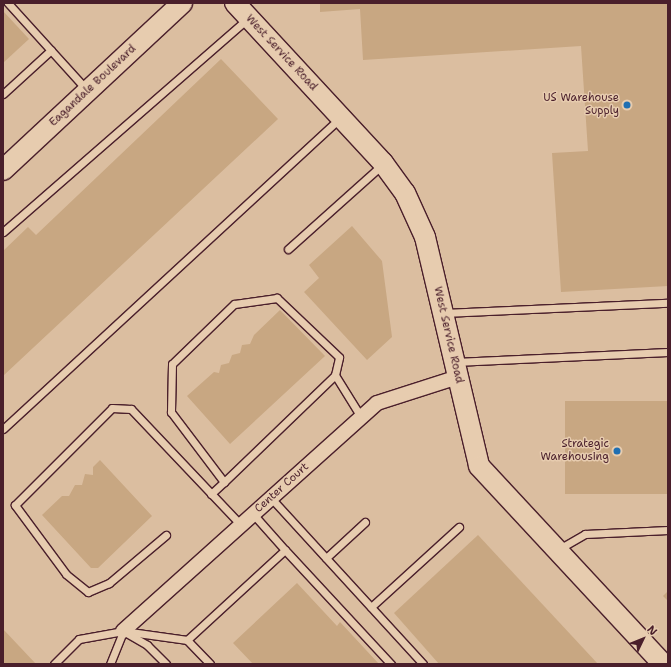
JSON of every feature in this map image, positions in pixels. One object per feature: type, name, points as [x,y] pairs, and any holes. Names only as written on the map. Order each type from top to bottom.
[{"type":"street","name":"Eagandale Boulevard","points":[[3,170],[182,3]]},
{"type":"street","name":"West Service Road","points":[[234,3],[383,163],[405,193],[425,237],[479,466],[661,663]]},
{"type":"street","name":"Center Court","points":[[123,631],[376,403],[457,370]]},
{"type":"lane","points":[[8,3],[88,91]]},
{"type":"lane","points":[[3,232],[248,18]]},
{"type":"lane","points":[[3,94],[51,50]]},
{"type":"lane","points":[[3,429],[341,118]]},
{"type":"lane","points":[[288,249],[383,163]]},
{"type":"lane","points":[[211,494],[224,482],[335,375],[339,357],[277,298],[234,304],[172,364],[171,412],[224,482]]},
{"type":"lane","points":[[443,313],[668,303]]},
{"type":"lane","points":[[457,370],[668,352]]},
{"type":"lane","points":[[335,375],[361,417]]},
{"type":"lane","points":[[166,535],[109,583],[88,592],[66,574],[14,505],[112,408],[131,409],[241,525]]},
{"type":"lane","points":[[271,498],[423,664]]},
{"type":"lane","points":[[253,514],[391,664]]},
{"type":"lane","points":[[326,558],[365,522]]},
{"type":"lane","points":[[371,607],[459,527]]},
{"type":"lane","points":[[557,550],[585,534],[668,530]]},
{"type":"lane","points":[[187,640],[285,550]]},
{"type":"lane","points":[[110,664],[123,631]]},
{"type":"lane","points":[[123,631],[147,645],[166,664]]},
{"type":"lane","points":[[54,664],[78,639],[123,631],[187,640],[210,664]]},
{"type":"shaded area","points":[[3,3],[668,3],[668,664],[3,664]]},
{"type":"building","name":"US Warehouse Supply","points":[[320,3],[668,3],[668,286],[561,292],[552,153],[588,151],[581,46],[363,60],[360,9],[320,12]]},
{"type":"building","points":[[3,11],[29,39],[3,63]]},
{"type":"building","points":[[221,59],[278,119],[3,376],[3,251],[28,227],[36,235]]},
{"type":"building","points":[[352,226],[382,261],[392,337],[367,360],[304,292],[319,278],[309,265]]},
{"type":"building","points":[[280,310],[325,356],[230,444],[187,396],[214,372],[219,373],[221,365],[229,363],[232,355],[240,353],[242,345],[250,344],[254,335]]},
{"type":"building","name":"Strategic Warehousing","points":[[565,401],[668,401],[668,494],[565,494]]},
{"type":"building","points":[[100,460],[152,516],[98,568],[91,568],[42,515],[62,496],[69,496],[75,485],[82,485],[85,474],[93,475],[93,467]]},
{"type":"building","points":[[478,535],[598,664],[439,664],[394,613]]},
{"type":"building","points":[[297,583],[337,626],[340,622],[379,664],[253,664],[233,643]]},
{"type":"building","points":[[668,591],[668,601],[663,596]]},
{"type":"building","points":[[3,629],[36,664],[3,664]]},
{"type":"place","name":"US Warehouse Supply","points":[[627,105]]},
{"type":"place","name":"Strategic Warehousing","points":[[617,451]]}]
